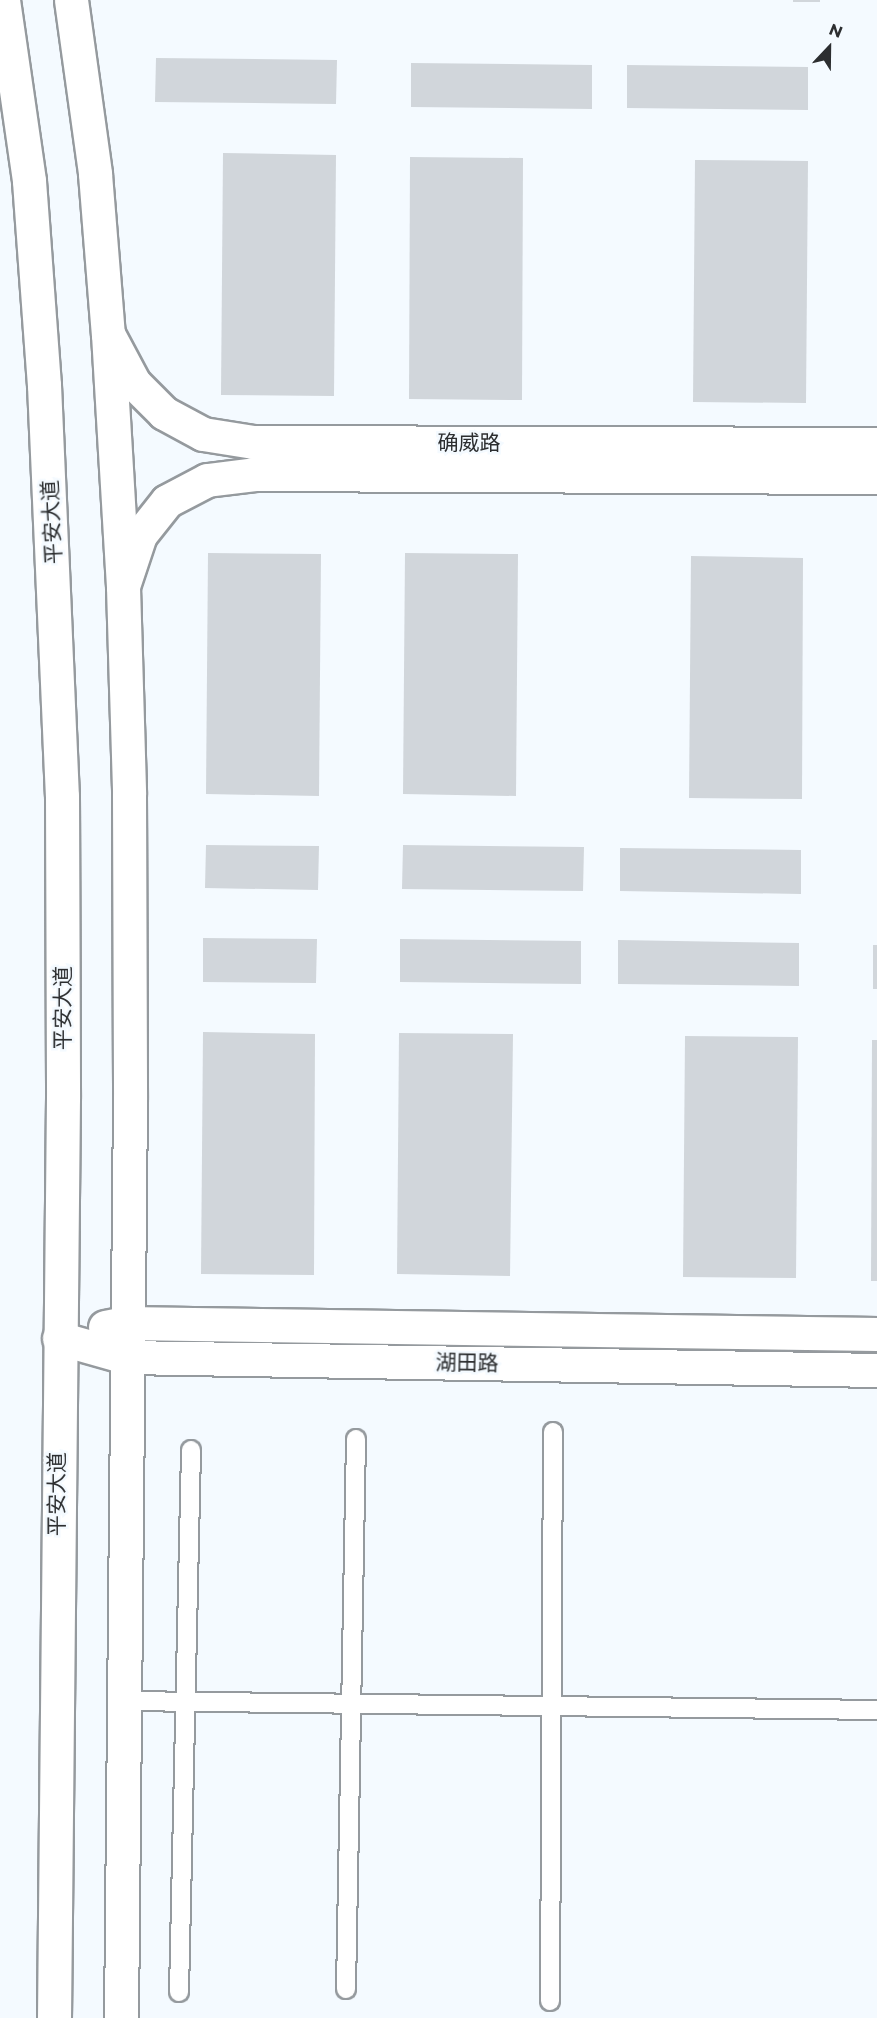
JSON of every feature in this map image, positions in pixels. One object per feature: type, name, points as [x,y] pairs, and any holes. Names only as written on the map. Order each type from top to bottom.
[{"type":"main road","name":"平安大道","points":[[3,0],[29,181],[44,385],[55,590],[63,947],[54,2018]]},
{"type":"main road","points":[[71,0],[95,174],[108,334],[123,587],[131,947],[121,2018]]},
{"type":"main road","name":"确威路","points":[[108,334],[134,383],[164,413],[203,434],[253,442],[877,444]]},
{"type":"main road","name":"确威路","points":[[123,587],[140,535],[167,501],[207,480],[255,474],[877,477]]},
{"type":"main road","name":"湖田路","points":[[59,1338],[126,1323],[877,1334]]},
{"type":"main road","name":"湖田路","points":[[59,1338],[126,1357],[877,1370]]},
{"type":"lane","points":[[550,2001],[553,1432]]},
{"type":"lane","points":[[346,1989],[356,1439]]},
{"type":"lane","points":[[179,1992],[191,1450]]},
{"type":"lane","points":[[123,1701],[877,1710]]},
{"type":"building","points":[[793,0],[820,0],[820,2],[793,2]]},
{"type":"building","points":[[156,58],[337,60],[336,104],[155,102]]},
{"type":"building","points":[[411,63],[592,65],[592,109],[411,107]]},
{"type":"building","points":[[627,65],[808,67],[808,110],[627,108]]},
{"type":"building","points":[[223,153],[336,155],[334,396],[221,395]]},
{"type":"building","points":[[410,157],[523,158],[522,400],[409,399]]},
{"type":"building","points":[[695,160],[808,161],[806,403],[693,402]]},
{"type":"building","points":[[208,553],[321,554],[319,796],[206,794]]},
{"type":"building","points":[[405,553],[518,554],[516,796],[403,794]]},
{"type":"building","points":[[691,556],[803,558],[802,799],[689,798]]},
{"type":"building","points":[[206,845],[319,846],[318,890],[205,888]]},
{"type":"building","points":[[403,845],[584,847],[583,891],[402,889]]},
{"type":"building","points":[[620,848],[801,850],[801,894],[620,891]]},
{"type":"building","points":[[203,938],[317,939],[316,983],[203,982]]},
{"type":"building","points":[[400,939],[581,941],[581,984],[400,982]]},
{"type":"building","points":[[618,940],[799,943],[799,986],[618,984]]},
{"type":"building","points":[[873,945],[877,945],[877,989],[873,989]]},
{"type":"building","points":[[203,1032],[315,1034],[314,1275],[201,1274]]},
{"type":"building","points":[[399,1033],[513,1034],[510,1276],[397,1274]]},
{"type":"building","points":[[685,1036],[798,1037],[796,1278],[683,1277]]},
{"type":"building","points":[[872,1040],[877,1040],[877,1281],[871,1281]]}]
